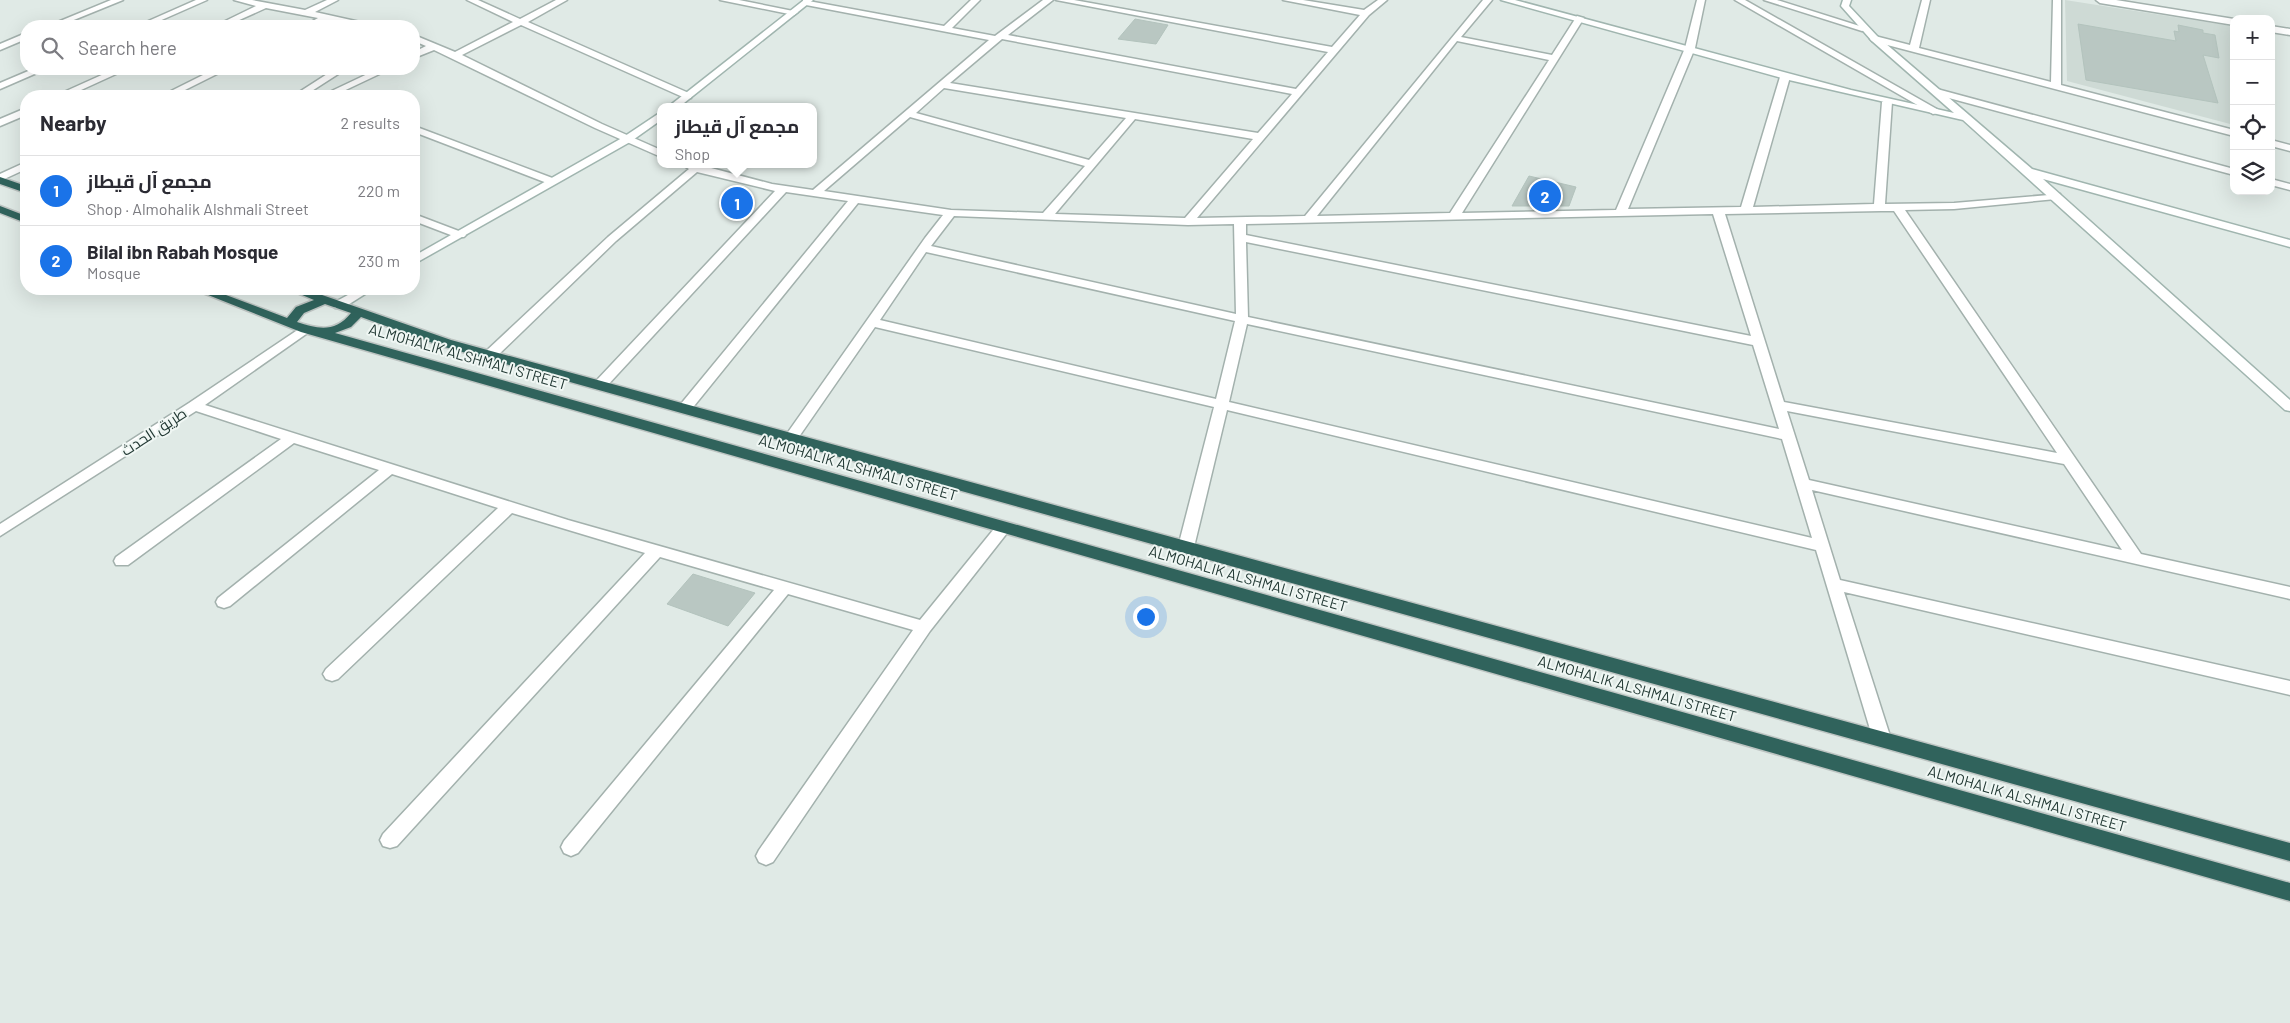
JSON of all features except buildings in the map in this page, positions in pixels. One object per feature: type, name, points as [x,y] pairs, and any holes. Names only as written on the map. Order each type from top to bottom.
[{"type":"highway","points":[[0,179],[20,187]]},
{"type":"highway","points":[[0,209],[20,217]]},
{"type":"highway","name":"ALMOHALIK ALSHMALI STREET","points":[[215,295],[312,331],[2290,892]]},
{"type":"highway","name":"ALMOHALIK ALSHMALI STREET","points":[[312,295],[446,342],[490,355],[2290,852]]},
{"type":"highway","points":[[289,323],[300,310],[332,302]]},
{"type":"highway","points":[[312,331],[341,328],[349,323],[358,312]]},
{"type":"street","points":[[68,20],[120,0]]},
{"type":"street","points":[[155,20],[203,0]]},
{"type":"street","points":[[238,0],[343,20]]},
{"type":"street","points":[[306,13],[334,0]]},
{"type":"street","points":[[471,0],[518,23],[688,96]]},
{"type":"street","points":[[456,55],[563,0]]},
{"type":"street","points":[[724,0],[794,12]]},
{"type":"street","points":[[946,29],[976,0]]},
{"type":"street","points":[[814,194],[999,38],[1049,0]]},
{"type":"street","points":[[1060,0],[1335,50]]},
{"type":"street","points":[[1287,0],[1366,13]]},
{"type":"street","points":[[1188,222],[1366,13],[1383,0]]},
{"type":"street","points":[[1308,220],[1488,0]]},
{"type":"street","points":[[1505,0],[1690,48],[1785,77],[1887,102],[1968,118]]},
{"type":"street","points":[[1621,212],[1690,48],[1701,0]]},
{"type":"street","points":[[1739,0],[1937,112]]},
{"type":"street","points":[[1768,0],[1865,29]]},
{"type":"street","points":[[1847,0],[1845,6],[1875,39],[1968,118],[2290,406]]},
{"type":"street","points":[[1914,49],[1926,0]]},
{"type":"street","points":[[2056,86],[2057,0]]},
{"type":"street","points":[[2100,0],[2141,4],[2230,21]]},
{"type":"street","points":[[678,103],[808,1],[946,29],[1299,92]]},
{"type":"street","points":[[232,20],[266,5]]},
{"type":"street","points":[[321,20],[328,17]]},
{"type":"street","points":[[1454,216],[1580,18]]},
{"type":"street","points":[[2275,29],[2290,32]]},
{"type":"street","points":[[0,46],[20,38]]},
{"type":"street","points":[[1455,38],[1555,58]]},
{"type":"street","points":[[1875,39],[2230,132]]},
{"type":"street","points":[[420,40],[456,55],[626,140],[657,152]]},
{"type":"street","points":[[420,52],[434,46]]},
{"type":"street","points":[[0,86],[27,75]]},
{"type":"street","points":[[74,90],[108,75]]},
{"type":"street","points":[[178,90],[210,75]]},
{"type":"street","points":[[308,90],[331,75]]},
{"type":"street","points":[[340,90],[372,75]]},
{"type":"street","points":[[1746,210],[1785,77]]},
{"type":"street","points":[[943,85],[1261,137]]},
{"type":"street","points":[[1937,92],[2230,171]]},
{"type":"street","points":[[1879,208],[1887,102]]},
{"type":"street","points":[[0,123],[20,114]]},
{"type":"street","points":[[909,114],[1091,164]]},
{"type":"street","points":[[1046,217],[1133,116]]},
{"type":"street","points":[[420,258],[626,140],[657,119]]},
{"type":"street","points":[[420,131],[551,182]]},
{"type":"street","points":[[2275,143],[2290,148]]},
{"type":"street","points":[[0,179],[20,168]]},
{"type":"street","points":[[490,355],[689,168]]},
{"type":"street","points":[[699,168],[783,189],[951,213],[1188,222],[1954,206],[2056,196]]},
{"type":"street","points":[[2029,172],[2290,244]]},
{"type":"street","points":[[2275,183],[2290,188]]},
{"type":"street","points":[[600,385],[783,189]]},
{"type":"street","points":[[685,408],[795,270],[855,200]]},
{"type":"street","points":[[1897,207],[2136,558]]},
{"type":"street","points":[[1718,211],[1882,739]]},
{"type":"street","points":[[791,438],[924,248],[951,213]]},
{"type":"street","points":[[420,219],[460,235]]},
{"type":"street","points":[[1186,546],[1242,319],[1240,221]]},
{"type":"street","points":[[1240,237],[1759,342]]},
{"type":"street","points":[[924,248],[1242,319],[1788,436]]},
{"type":"street","points":[[332,302],[351,295]]},
{"type":"street","points":[[872,322],[1822,546]]},
{"type":"street","name":"طريق الحدث","points":[[0,531],[312,331]]},
{"type":"street","points":[[1778,404],[2069,460]]},
{"type":"street","points":[[194,406],[510,506],[924,627]]},
{"type":"street","points":[[122,561],[293,437]]},
{"type":"street","points":[[224,602],[391,468]]},
{"type":"street","points":[[1802,483],[2290,593]]},
{"type":"street","points":[[332,674],[510,506]]},
{"type":"street","points":[[766,856],[924,627],[1003,528]]},
{"type":"street","points":[[390,840],[657,550]]},
{"type":"street","points":[[1834,584],[2290,688]]},
{"type":"street","points":[[571,847],[785,587]]},
{"type":"shaded area","points":[[2065,0],[2230,26],[2230,124],[2067,81]]},
{"type":"place","name":"Bilal ibn Rabah Mosque","points":[[1545,196]]},
{"type":"place","name":"مجمع آل قيطاز","points":[[737,203]]}]
